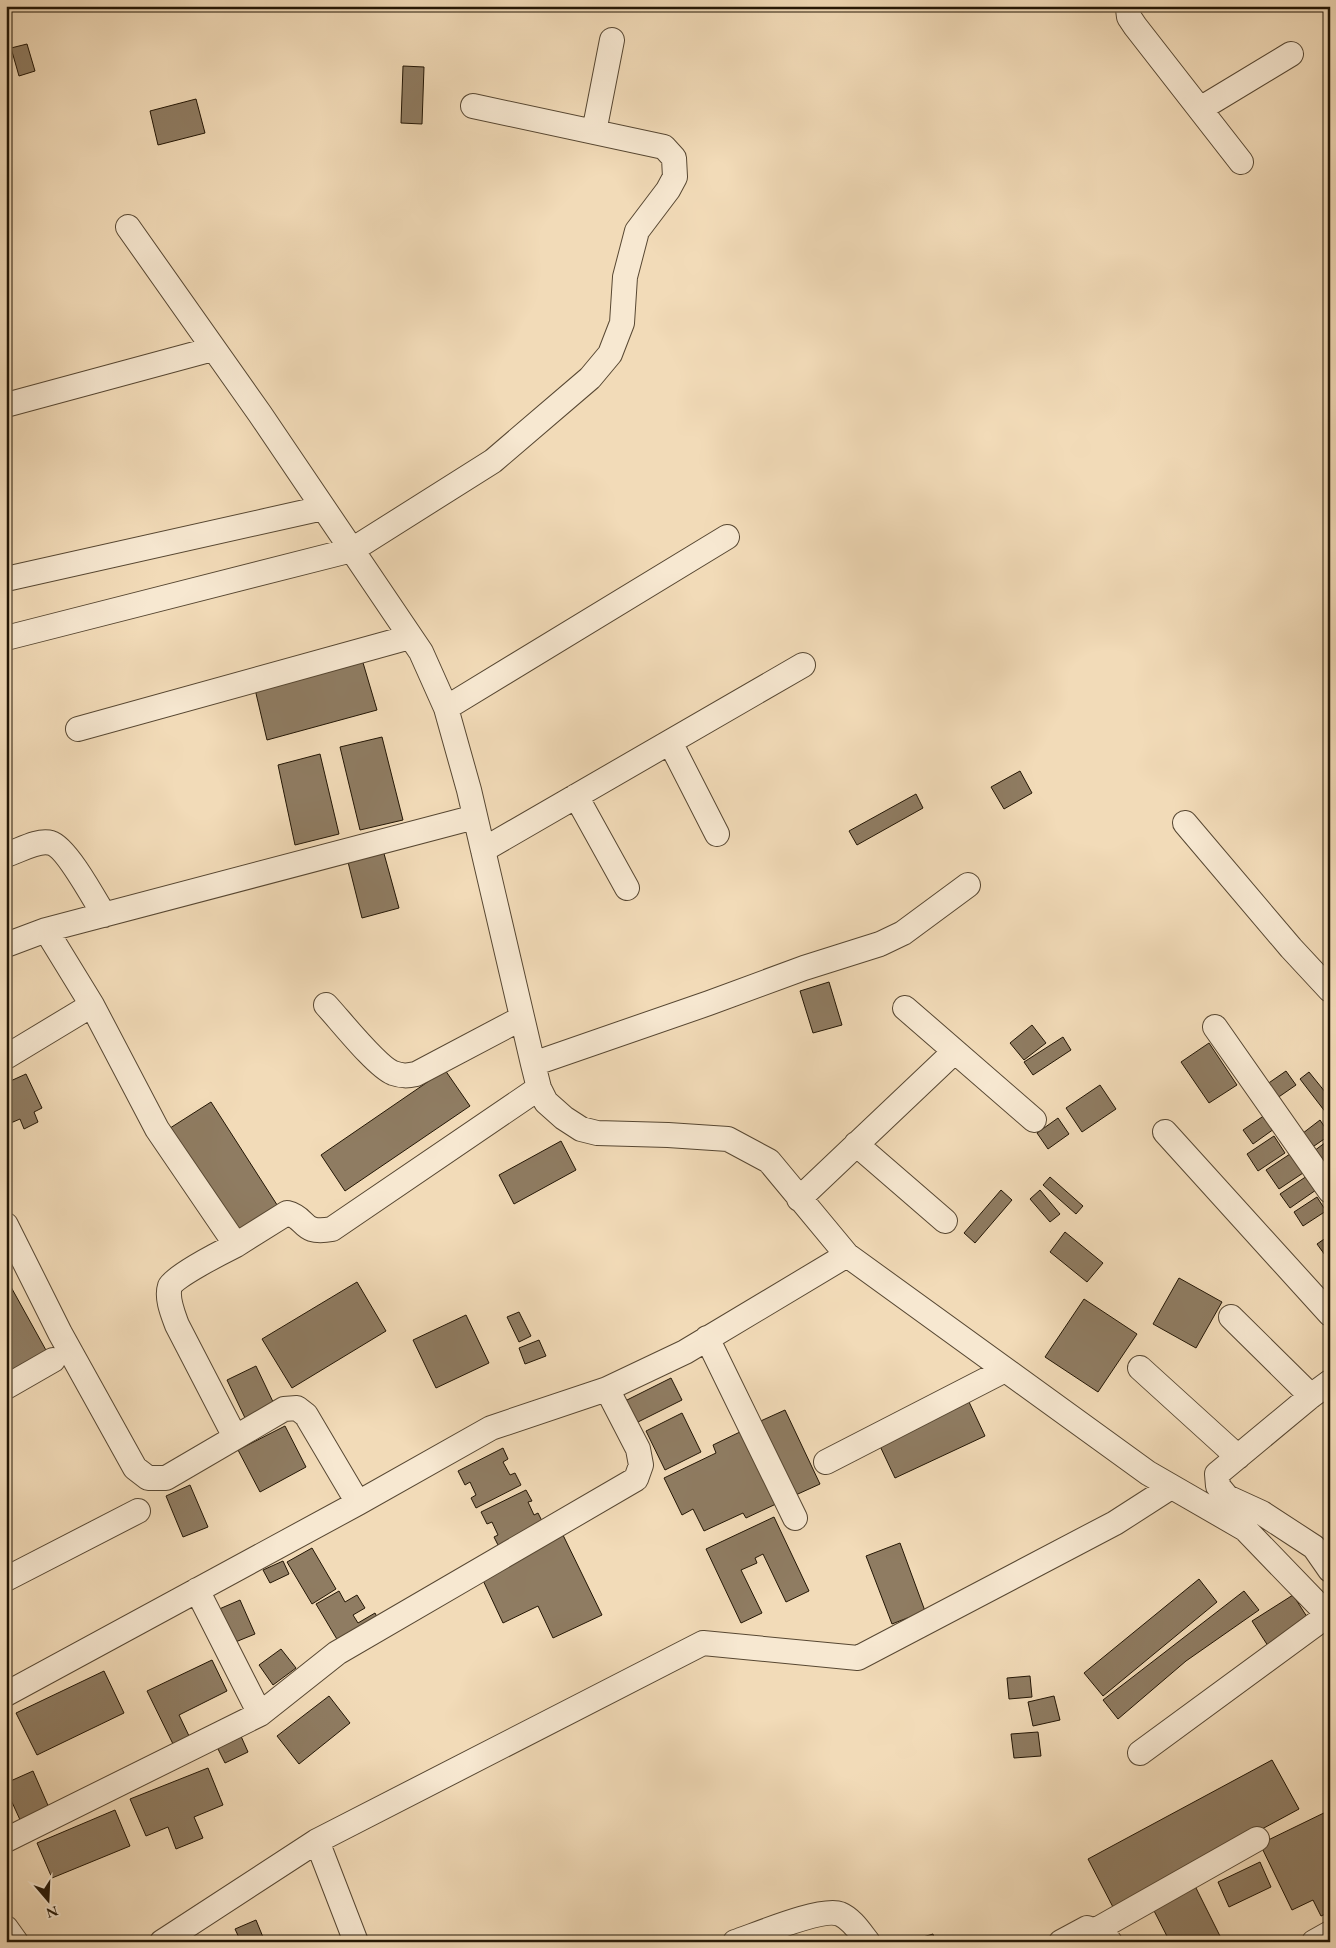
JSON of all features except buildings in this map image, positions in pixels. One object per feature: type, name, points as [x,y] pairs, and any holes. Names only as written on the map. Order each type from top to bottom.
[{"type":"street","points":[[1129,6],[1130,17],[1136,26],[1241,162]]},
{"type":"street","points":[[594,132],[612,40]]},
{"type":"street","points":[[1200,109],[1291,54]]},
{"type":"street","points":[[6,638],[352,550],[493,461],[590,378],[610,354],[622,323],[625,277],[637,231],[668,190],[675,177],[674,158],[664,147],[473,106]]},
{"type":"street","points":[[128,227],[260,414],[420,652],[446,708],[483,850],[532,1064],[539,1088],[546,1102],[564,1118],[581,1128],[597,1133],[728,1139],[769,1161],[847,1255],[1148,1473],[1245,1529],[1329,1616],[1140,1753]]},
{"type":"street","points":[[6,405],[213,349]]},
{"type":"street","points":[[6,579],[323,508]]},
{"type":"street","points":[[446,708],[727,537]]},
{"type":"street","points":[[78,729],[410,637]]},
{"type":"street","points":[[483,850],[803,665]]},
{"type":"street","points":[[670,742],[717,834]]},
{"type":"street","points":[[576,796],[627,888]]},
{"type":"street","points":[[6,944],[46,930],[475,818]]},
{"type":"street","points":[[1185,823],[1291,948],[1330,990]]},
{"type":"street","points":[[6,855],[31,846],[52,843],[67,856],[104,915]]},
{"type":"street","points":[[532,1064],[708,1004],[804,968],[880,944],[903,933],[968,885]]},
{"type":"street","points":[[46,930],[92,1005],[157,1128],[236,1245]]},
{"type":"street","points":[[6,1057],[92,1005]]},
{"type":"street","points":[[326,1005],[379,1062],[390,1072],[403,1076],[416,1074],[522,1018]]},
{"type":"street","points":[[905,1008],[1034,1120]]},
{"type":"street","points":[[1215,1027],[1330,1191]]},
{"type":"street","points":[[799,1199],[954,1052]]},
{"type":"street","points":[[235,1437],[177,1325],[168,1292],[174,1280],[236,1245],[287,1213],[293,1215],[304,1226],[318,1232],[332,1229],[539,1088]]},
{"type":"street","points":[[1165,1132],[1330,1314]]},
{"type":"street","points":[[856,1144],[945,1221]]},
{"type":"street","points":[[6,1225],[60,1333],[135,1468],[148,1478],[166,1478],[284,1409],[297,1408],[306,1416],[358,1503]]},
{"type":"street","points":[[6,1694],[358,1503],[491,1428],[607,1389],[685,1352],[847,1255]]},
{"type":"street","points":[[1231,1318],[1311,1396]]},
{"type":"street","points":[[707,1338],[795,1518]]},
{"type":"street","points":[[6,1387],[53,1360]]},
{"type":"street","points":[[1140,1368],[1238,1457]]},
{"type":"street","points":[[826,1462],[1005,1370]]},
{"type":"street","points":[[1330,1382],[1217,1474],[1218,1486],[1227,1497],[1262,1513],[1314,1548],[1330,1570]]},
{"type":"street","points":[[6,1840],[260,1714],[337,1654],[636,1479],[641,1465],[638,1449],[607,1389]]},
{"type":"street","points":[[162,1942],[317,1841],[703,1643],[858,1658],[1115,1523],[1171,1487]]},
{"type":"street","points":[[6,1579],[138,1511]]},
{"type":"street","points":[[197,1590],[260,1714]]},
{"type":"street","points":[[1060,1942],[1087,1928],[1103,1936],[1256,1839]]},
{"type":"street","points":[[317,1841],[356,1942]]},
{"type":"street","points":[[735,1942],[805,1918],[826,1914],[840,1914],[854,1924],[868,1942]]},
{"type":"street","points":[[1314,1942],[1330,1933]]}]
